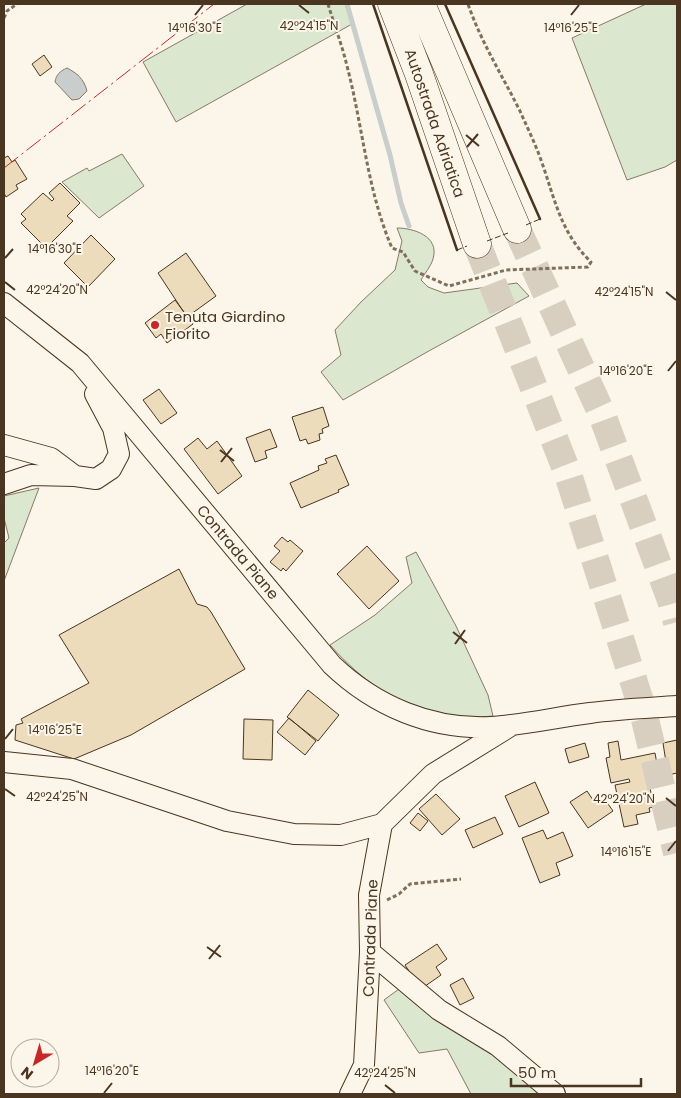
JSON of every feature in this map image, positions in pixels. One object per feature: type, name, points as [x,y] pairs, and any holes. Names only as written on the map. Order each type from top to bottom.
[{"type":"highway","name":"Autostrada Adriatica","points":[[392,4],[419,74],[477,244]]},
{"type":"highway","name":"Autostrada Adriatica","points":[[421,4],[516,229]]},
{"type":"street","name":"Contrada Piane","points":[[4,303],[80,363],[322,653],[342,674],[369,695],[429,721],[466,727],[512,725],[589,713],[677,706]]},
{"type":"street","points":[[4,484],[31,475],[75,476],[96,479],[111,469],[119,454],[112,428],[80,363]]},
{"type":"street","points":[[4,445],[52,458],[75,476]]},
{"type":"street","name":"Contrada Piane","points":[[350,1094],[364,1065],[370,952],[369,896],[382,824],[433,774],[512,725]]},
{"type":"street","points":[[4,762],[72,769],[226,821],[294,834],[341,835],[382,824]]},
{"type":"street","points":[[370,952],[440,1010],[498,1046],[554,1094]]},
{"type":"path","points":[[4,18],[7,11],[16,4]]},
{"type":"path","points":[[328,4],[347,66],[368,174]]},
{"type":"path","points":[[369,904],[384,902],[400,894],[410,884],[461,879]]},
{"type":"green space","points":[[247,4],[345,4],[352,24],[176,122],[143,62]]},
{"type":"green space","points":[[646,4],[677,4],[677,160],[665,167],[627,180],[572,38]]},
{"type":"green space","points":[[122,154],[144,186],[99,218],[62,182],[87,168],[89,171]]},
{"type":"green space","points":[[397,228],[403,228],[424,235],[433,244],[433,259],[421,280],[428,287],[444,293],[517,283],[529,296],[343,400],[321,372],[341,355],[335,330],[395,270],[402,241]]},
{"type":"green space","points":[[39,488],[4,581],[4,543],[9,538],[4,518],[4,496]]},
{"type":"green space","points":[[416,552],[456,626],[488,695],[493,716],[450,717],[415,707],[384,692],[369,682],[330,645],[375,615],[412,583],[406,557]]},
{"type":"green space","points":[[403,986],[452,1021],[546,1094],[471,1094],[447,1049],[419,1053],[384,1000]]},
{"type":"shaded area","points":[[67,68],[80,77],[86,87],[87,91],[79,99],[72,100],[55,82],[56,77],[62,70]]},
{"type":"building","points":[[44,55],[52,67],[40,76],[32,64]]},
{"type":"building","points":[[8,156],[12,162],[15,160],[27,179],[16,185],[18,189],[6,197],[4,193],[4,158]]},
{"type":"building","points":[[60,183],[80,203],[67,216],[73,221],[46,248],[21,223],[26,219],[21,214],[43,193],[52,201],[54,199],[49,193]]},
{"type":"building","points":[[91,235],[115,259],[88,287],[64,263]]},
{"type":"building","points":[[186,253],[216,296],[187,317],[158,273]]},
{"type":"building","points":[[175,300],[193,324],[167,343],[161,334],[156,338],[145,323]]},
{"type":"building","points":[[159,389],[177,413],[161,424],[143,400]]},
{"type":"building","points":[[323,407],[329,426],[322,429],[323,433],[319,434],[320,440],[308,444],[306,439],[300,441],[292,417]]},
{"type":"building","points":[[270,429],[277,447],[265,451],[267,458],[255,462],[246,438]]},
{"type":"building","points":[[198,438],[207,449],[217,441],[242,476],[218,494],[184,449]]},
{"type":"building","points":[[336,455],[349,485],[338,490],[339,492],[301,508],[290,483],[319,470],[318,466],[327,463],[325,459]]},
{"type":"building","points":[[282,537],[288,542],[290,540],[303,551],[286,571],[283,568],[281,571],[270,562],[280,551],[274,546]]},
{"type":"building","points":[[367,546],[399,581],[369,609],[337,574]]},
{"type":"building","points":[[179,569],[197,604],[207,607],[211,612],[245,669],[131,735],[74,759],[15,740],[16,725],[23,723],[21,719],[89,683],[59,635]]},
{"type":"building","points":[[308,690],[339,715],[318,741],[287,717]]},
{"type":"building","points":[[289,718],[316,741],[305,755],[277,732]]},
{"type":"building","points":[[244,719],[273,720],[272,760],[243,759]]},
{"type":"building","points":[[677,740],[677,773],[668,775],[663,743]]},
{"type":"building","points":[[618,741],[621,760],[655,753],[661,786],[650,788],[654,807],[649,808],[650,812],[636,815],[638,824],[624,827],[615,785],[630,782],[629,779],[611,783],[606,758],[610,757],[608,743]]},
{"type":"building","points":[[585,743],[589,757],[569,763],[565,749]]},
{"type":"building","points":[[535,782],[549,813],[519,827],[505,796]]},
{"type":"building","points":[[587,791],[593,800],[601,794],[613,811],[588,828],[570,802]]},
{"type":"building","points":[[436,794],[460,819],[442,835],[419,809]]},
{"type":"building","points":[[418,813],[428,821],[420,831],[410,823]]},
{"type":"building","points":[[495,817],[503,834],[473,848],[465,830]]},
{"type":"building","points":[[543,830],[547,839],[563,832],[573,856],[556,863],[560,875],[540,883],[522,838]]},
{"type":"building","points":[[437,944],[447,959],[436,967],[441,975],[421,989],[405,965]]},
{"type":"building","points":[[463,978],[474,998],[460,1005],[450,985]]},
{"type":"waterway","points":[[347,4],[390,155],[401,203],[409,226]]},
{"type":"tunnel","points":[[517,229],[601,412],[671,600],[677,622]]},
{"type":"tunnel","points":[[477,244],[568,474],[643,711],[677,853]]},
{"type":"fence","points":[[526,225],[540,219]]},
{"type":"fence","points":[[487,241],[508,233]]},
{"type":"fence","points":[[457,250],[467,246]]},
{"type":"wall","points":[[373,4],[457,250]]},
{"type":"wall","points":[[445,4],[540,219]]},
{"type":"power","points":[[4,168],[214,4]]},
{"type":"place","name":"Tenuta Giardino Fiorito","points":[[155,325]]}]
